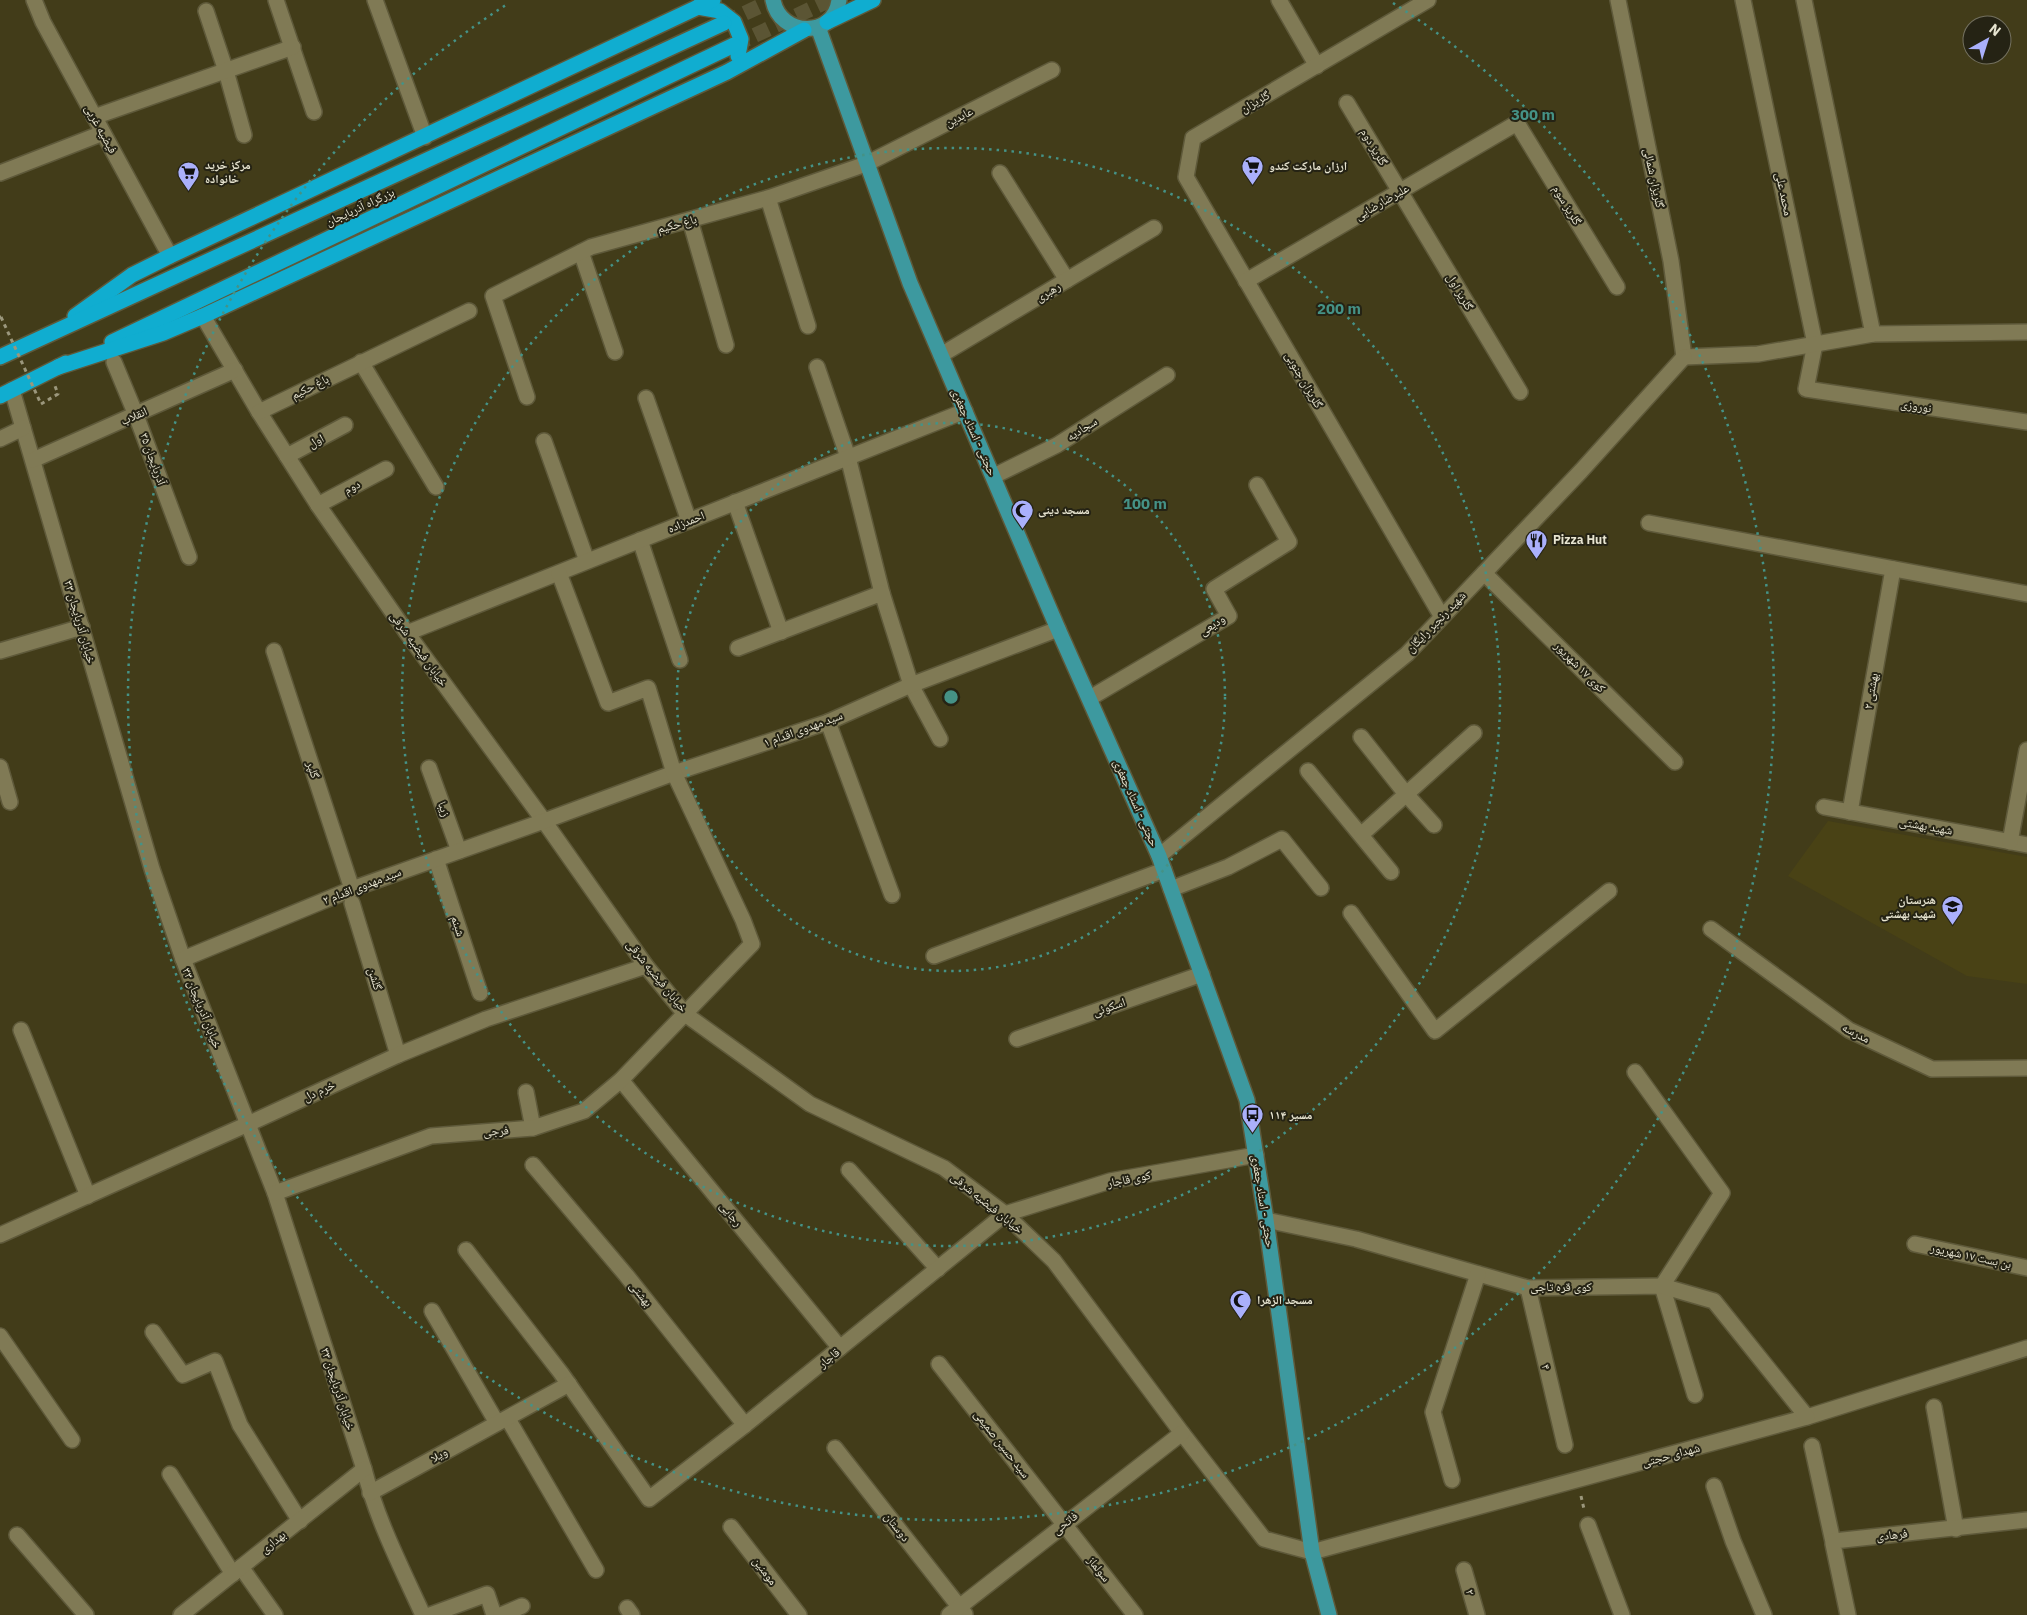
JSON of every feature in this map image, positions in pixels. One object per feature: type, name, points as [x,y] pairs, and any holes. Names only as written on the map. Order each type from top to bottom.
[{"type":"highway","points":[[45,337],[132,275],[713,0]]},
{"type":"highway","points":[[58,367],[163,333],[204,316],[727,72],[873,0]]},
{"type":"highway","points":[[698,6],[720,11],[734,22],[741,39],[738,57],[727,72]]},
{"type":"highway","name":"بزرگراه آذربایجان","points":[[0,357],[724,23]]},
{"type":"highway","name":"بزرگراه آذربایجان","points":[[6,393],[734,45]]},
{"type":"main road","points":[[773,0],[779,15],[790,25],[817,26],[834,14],[839,0]]},
{"type":"main road","name":"حجتی - استاد جعفری","points":[[817,26],[910,283],[1058,629],[1162,863],[1247,1100],[1266,1220],[1312,1552],[1329,1615]]},
{"type":"street","name":"فیضیه غربی","points":[[34,0],[42,22],[170,256]]},
{"type":"street","points":[[276,0],[314,112]]},
{"type":"street","points":[[375,0],[425,137]]},
{"type":"street","points":[[1279,0],[1317,66]]},
{"type":"street","name":"گلریزان","points":[[1193,138],[1428,0]]},
{"type":"street","name":"گلریزان شمالی","points":[[1618,0],[1672,261],[1684,357]]},
{"type":"street","name":"محمد علی","points":[[1743,0],[1815,344],[1806,389]]},
{"type":"street","points":[[1804,0],[1873,334]]},
{"type":"street","points":[[206,11],[226,71],[244,135]]},
{"type":"street","points":[[94,117],[293,47]]},
{"type":"street","name":"عابدین","points":[[866,164],[1052,70]]},
{"type":"street","name":"گلریز دوم","points":[[1347,102],[1400,191]]},
{"type":"street","name":"علیرضارضایی","points":[[1246,281],[1517,123]]},
{"type":"street","name":"گلریز سوم","points":[[1517,123],[1617,288]]},
{"type":"street","points":[[0,173],[103,133]]},
{"type":"street","name":"گلریزان جنوبی","points":[[1193,138],[1186,177],[1442,617]]},
{"type":"street","name":"باغ حکیم","points":[[527,397],[492,296],[591,247],[768,198],[866,164]]},
{"type":"street","points":[[1000,174],[1067,280]]},
{"type":"street","name":"گلریز اول","points":[[1400,191],[1520,392]]},
{"type":"street","points":[[768,198],[808,326]]},
{"type":"street","points":[[690,220],[726,345]]},
{"type":"street","name":"رهبری","points":[[941,355],[1154,228]]},
{"type":"street","points":[[581,252],[614,352]]},
{"type":"street","name":"باغ حکیم","points":[[259,412],[469,311]]},
{"type":"street","name":"خیابان فیضیه شرقی","points":[[204,316],[259,412],[318,505],[407,633],[544,821],[646,966],[685,1014],[810,1104],[944,1168],[1005,1214],[1054,1261],[1182,1433],[1264,1539],[1312,1552]]},
{"type":"street","points":[[1684,357],[1758,354],[1873,334],[2027,332]]},
{"type":"street","name":"شهید رنجبر رایگان","points":[[934,956],[1162,863],[1407,654],[1581,471],[1684,357]]},
{"type":"street","name":"آذربایجان ۳۵","points":[[114,362],[136,415],[189,557]]},
{"type":"street","points":[[361,362],[436,487]]},
{"type":"street","points":[[817,367],[848,457],[882,593],[911,685],[940,739]]},
{"type":"street","name":"انقلاب","points":[[33,460],[235,370]]},
{"type":"street","name":"سجادیه","points":[[994,476],[1056,445],[1167,375]]},
{"type":"street","name":"نوروزی","points":[[1806,389],[2027,422]]},
{"type":"street","name":"خیابان آذربایجان ۳۳","points":[[6,393],[23,428],[33,460],[152,869],[183,959],[275,1193],[364,1469],[370,1493],[387,1539],[423,1615]]},
{"type":"street","points":[[646,398],[689,521]]},
{"type":"street","name":"احمدزاده","points":[[407,633],[965,411]]},
{"type":"street","name":"اول","points":[[287,456],[346,426]]},
{"type":"street","points":[[0,439],[23,428]]},
{"type":"street","points":[[544,441],[587,561]]},
{"type":"street","name":"دوم","points":[[318,505],[386,469]]},
{"type":"street","name":"ودیعی","points":[[1090,698],[1229,616],[1214,589],[1289,542],[1257,485]]},
{"type":"street","points":[[736,502],[781,632]]},
{"type":"street","points":[[1649,523],[2027,594]]},
{"type":"street","points":[[640,540],[680,660]]},
{"type":"street","name":"بهشتی ۲","points":[[1850,812],[1893,569]]},
{"type":"street","points":[[559,573],[608,703],[648,688],[674,773]]},
{"type":"street","name":"کوی ۱۷ شهریور","points":[[1484,573],[1675,762]]},
{"type":"street","points":[[738,648],[882,593]]},
{"type":"street","points":[[0,651],[82,627]]},
{"type":"street","name":"سید مهدوی اقدام ۱","points":[[544,821],[674,773],[828,722],[911,685],[1058,629]]},
{"type":"street","name":"گلپر","points":[[274,651],[352,896]]},
{"type":"street","points":[[828,722],[892,895]]},
{"type":"street","points":[[1362,834],[1474,733]]},
{"type":"street","points":[[1361,737],[1406,794],[1434,825]]},
{"type":"street","points":[[2010,842],[2027,750]]},
{"type":"street","points":[[0,766],[10,802]]},
{"type":"street","name":"زیبا","points":[[429,768],[459,851]]},
{"type":"street","points":[[1308,771],[1362,834],[1391,872]]},
{"type":"street","name":"فرجی","points":[[275,1193],[431,1136],[533,1128],[584,1112],[621,1080],[752,944],[743,920],[674,773]]},
{"type":"street","name":"شهید بهشتی","points":[[1824,807],[2027,845]]},
{"type":"street","name":"سید مهدوی اقدام ۲","points":[[183,959],[352,896],[436,859],[544,821]]},
{"type":"street","points":[[1171,889],[1228,867],[1282,839],[1321,888]]},
{"type":"street","name":"شبنم","points":[[436,859],[480,993]]},
{"type":"street","points":[[1351,913],[1435,1031],[1609,891]]},
{"type":"street","name":"گلشن","points":[[352,896],[398,1055]]},
{"type":"street","name":"مدرسه","points":[[1710,929],[1849,1030],[1932,1069],[2027,1068]]},
{"type":"street","name":"خرم دل","points":[[0,1235],[398,1055],[486,1019],[646,966]]},
{"type":"street","name":"اسکوئی","points":[[1017,1039],[1202,974]]},
{"type":"street","points":[[21,1030],[88,1196]]},
{"type":"street","points":[[1635,1072],[1722,1193],[1662,1286],[1695,1395]]},
{"type":"street","name":"رجایی","points":[[621,1080],[840,1348]]},
{"type":"street","points":[[526,1092],[533,1128]]},
{"type":"street","name":"کوی قاجار","points":[[1005,1214],[1110,1182],[1256,1156]]},
{"type":"street","name":"بهشتی","points":[[533,1165],[626,1275],[745,1425]]},
{"type":"street","points":[[849,1170],[938,1269]]},
{"type":"street","name":"قاجار","points":[[569,1384],[650,1499],[745,1425],[1005,1214]]},
{"type":"street","name":"کوی قره تاجی","points":[[1266,1220],[1356,1239],[1528,1288],[1662,1286],[1714,1302],[1807,1417]]},
{"type":"street","name":"بن بست ۱۷ شهریور","points":[[1915,1244],[2027,1268]]},
{"type":"street","points":[[466,1250],[569,1384]]},
{"type":"street","points":[[1452,1480],[1433,1412],[1478,1274]]},
{"type":"street","name":"۴","points":[[1528,1288],[1565,1445]]},
{"type":"street","points":[[432,1310],[596,1570]]},
{"type":"street","points":[[153,1332],[183,1374],[215,1361],[240,1425],[300,1521]]},
{"type":"street","points":[[0,1336],[72,1440]]},
{"type":"street","name":"شهدای حجتی","points":[[1312,1552],[1807,1417],[2027,1348]]},
{"type":"street","name":"سید حسین صمیمی","points":[[940,1364],[1064,1524]]},
{"type":"street","name":"ویلا","points":[[370,1493],[569,1384]]},
{"type":"street","points":[[1934,1407],[1956,1529]]},
{"type":"street","name":"فاتحی","points":[[958,1612],[1064,1524],[1182,1433]]},
{"type":"street","points":[[1812,1446],[1848,1615]]},
{"type":"street","name":"دوستان","points":[[835,1448],[958,1612]]},
{"type":"street","name":"بهداری","points":[[181,1615],[364,1469]]},
{"type":"street","points":[[170,1474],[237,1570],[276,1615]]},
{"type":"street","points":[[1714,1486],[1733,1541],[1764,1615]]},
{"type":"street","name":"فرهادی","points":[[1832,1542],[2027,1520]]},
{"type":"street","name":"سولماز","points":[[1064,1524],[1135,1615]]},
{"type":"street","points":[[1588,1526],[1622,1615]]},
{"type":"street","name":"مومنین","points":[[731,1527],[799,1615]]},
{"type":"street","points":[[17,1535],[86,1615]]},
{"type":"street","name":"۲","points":[[1464,1570],[1476,1615]]},
{"type":"street","points":[[430,1615],[487,1594],[494,1615]]},
{"type":"street","points":[[501,1615],[522,1606]]},
{"type":"path","points":[[1,317],[41,404],[58,394]]},
{"type":"shaded area","name":"هنرستان شهید بهشتی","points":[[1828,821],[2027,857],[2027,984],[1967,976],[1788,876]]},
{"type":"tunnel","points":[[724,23],[773,0]]},
{"type":"tunnel","points":[[734,45],[830,0]]},
{"type":"place","name":"ارزان مارکت کندو","points":[[1253,185]]},
{"type":"place","name":"مرکز خرید خانواده","points":[[189,191]]},
{"type":"place","name":"مسجد دینی","points":[[1022,529]]},
{"type":"place","name":"Pizza Hut","points":[[1537,559]]},
{"type":"place","name":"هنرستان شهید بهشتی","points":[[1952,926]]},
{"type":"place","name":"مسیر ۱۱۴","points":[[1253,1134]]},
{"type":"place","name":"مسجد الزهرا","points":[[1241,1319]]}]
